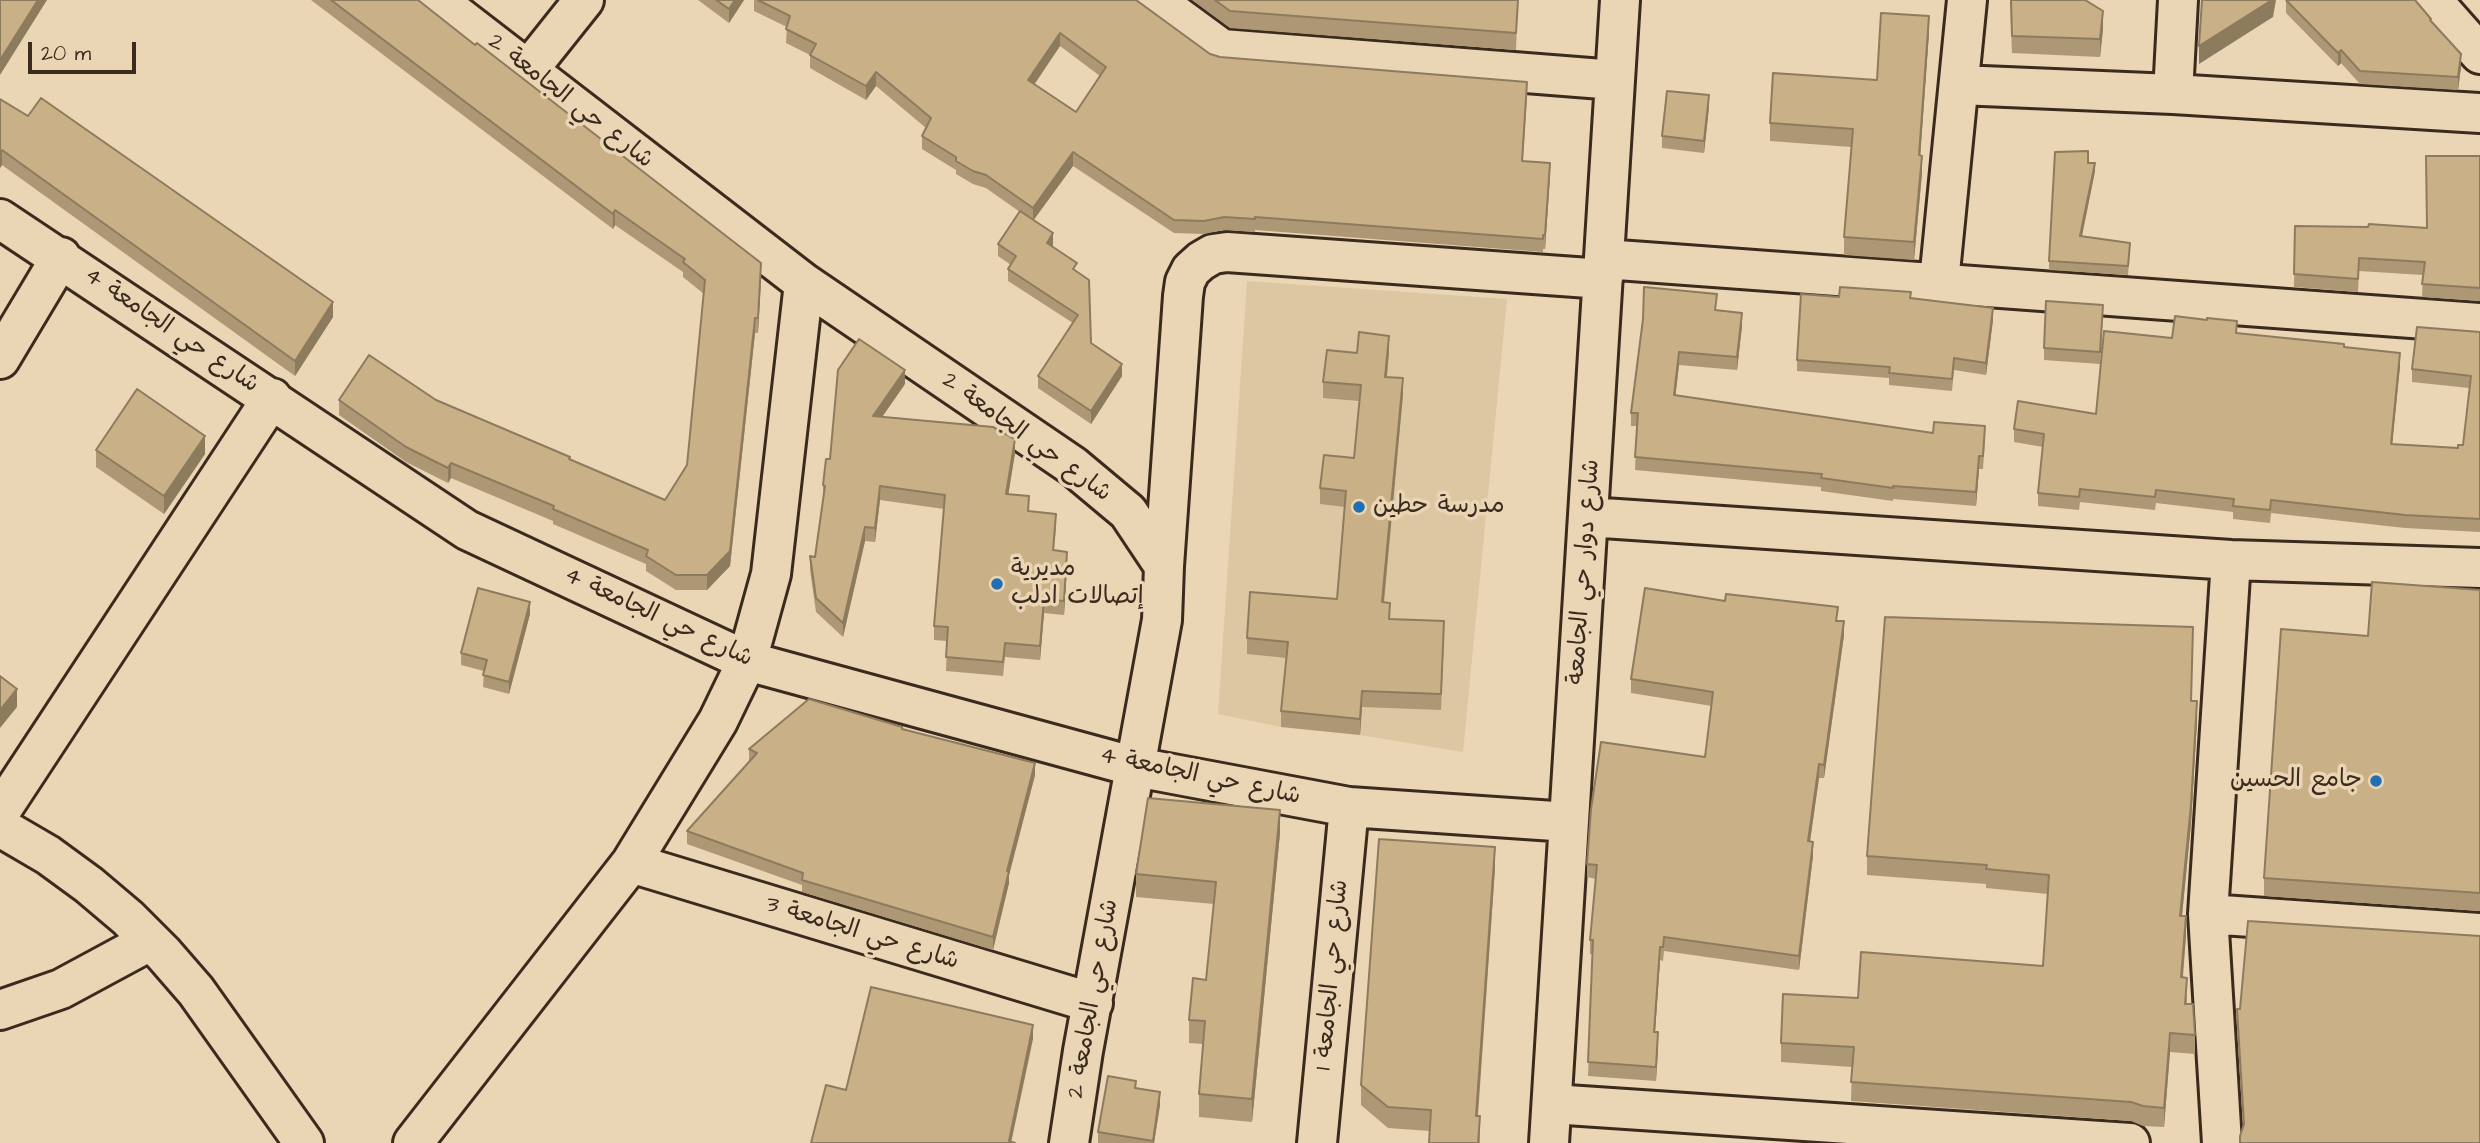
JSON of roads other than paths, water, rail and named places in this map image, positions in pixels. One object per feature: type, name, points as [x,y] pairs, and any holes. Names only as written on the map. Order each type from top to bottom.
[{"type":"street","name":"شارع حي الجامعة 2","points":[[438,0],[804,283],[1073,467],[1128,512],[1164,566],[1162,620],[1083,1051],[1069,1143]]},
{"type":"street","points":[[529,69],[584,0]]},
{"type":"street","points":[[1155,0],[1222,48],[1615,80]]},
{"type":"street","name":"شارع دوار حي الجامعة","points":[[1549,1143],[1620,0]]},
{"type":"street","points":[[1939,282],[1967,0]]},
{"type":"street","points":[[2173,94],[2178,0]]},
{"type":"street","points":[[2432,0],[2480,54]]},
{"type":"street","points":[[1959,85],[2173,94],[2480,113]]},
{"type":"street","name":"شارع حي الجامعة 4","points":[[0,219],[61,257],[467,530],[747,662],[1136,767],[1349,807],[1569,822]]},
{"type":"street","points":[[1164,566],[1182,296],[1191,270],[1213,254],[1227,252],[1939,282],[2480,323]]},
{"type":"street","points":[[0,359],[61,257]]},
{"type":"street","points":[[413,1143],[631,863],[718,720],[747,662],[771,574],[804,283]]},
{"type":"street","points":[[0,812],[272,398]]},
{"type":"street","points":[[1588,517],[2231,560],[2480,568]]},
{"type":"street","points":[[2222,1143],[2208,914],[2231,560]]},
{"type":"street","name":"شارع حي الجامعة 1","points":[[1317,1143],[1349,807]]},
{"type":"street","points":[[0,827],[48,855],[89,885],[150,941],[196,991],[304,1143]]},
{"type":"street","name":"شارع حي الجامعة 3","points":[[631,863],[1093,1003]]},
{"type":"street","points":[[2208,914],[2480,933]]},
{"type":"street","points":[[0,1010],[61,989],[150,941]]},
{"type":"street","points":[[1552,1104],[2130,1143]]},
{"type":"place","name":"مدرسة حطين","points":[[1359,507]]},
{"type":"place","name":"مديرية إتصالات ادلب","points":[[997,584]]},
{"type":"place","name":"جامع الحسين","points":[[2376,781]]}]
